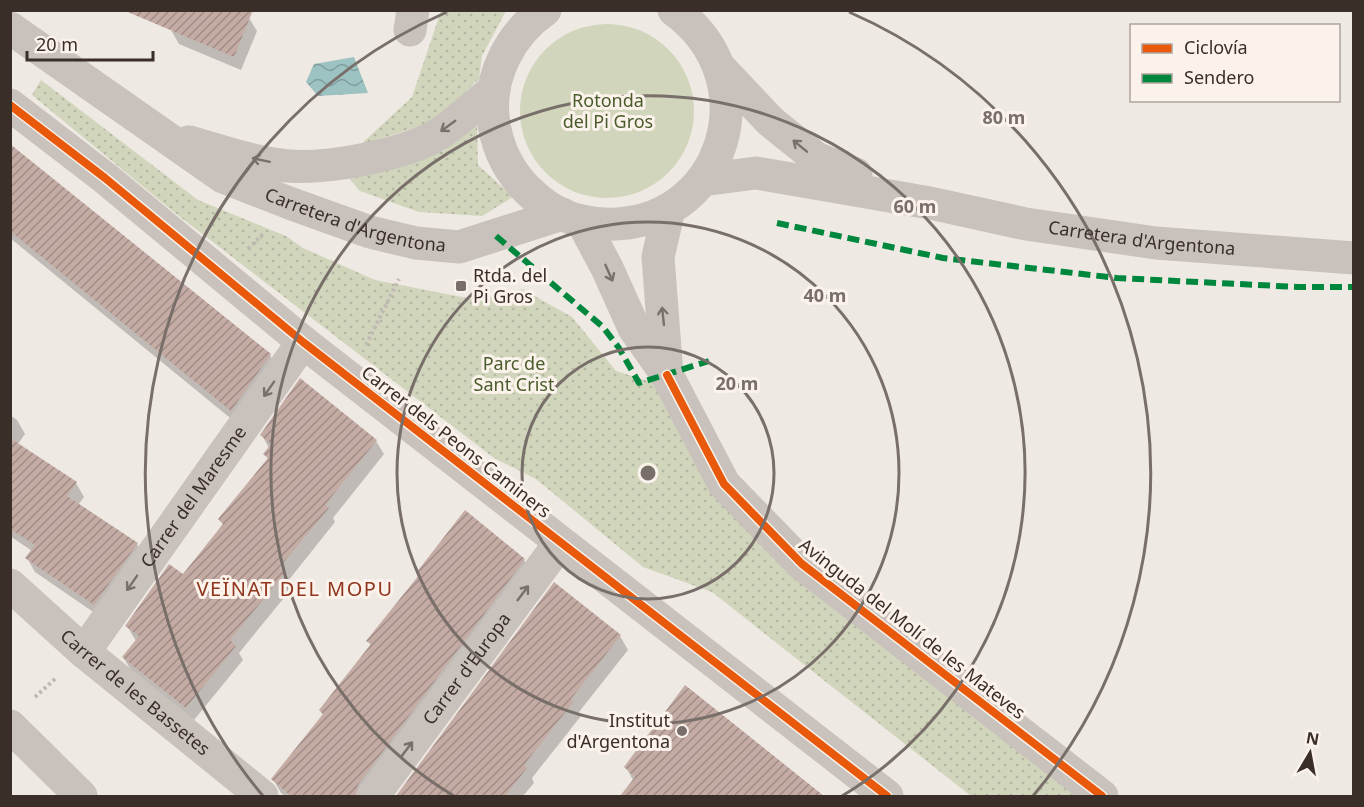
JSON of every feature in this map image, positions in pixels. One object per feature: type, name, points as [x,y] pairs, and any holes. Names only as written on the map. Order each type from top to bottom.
[{"type":"street","points":[[542,12],[523,29],[510,47],[500,67],[494,90],[492,108],[494,126],[505,160],[514,176],[540,202],[572,218],[597,224],[627,224],[642,221],[681,201],[702,180],[719,151],[725,127],[727,102],[721,69],[703,36],[690,21],[674,10]]},
{"type":"street","name":"Carretera d'Argentona","points":[[10,28],[223,177],[370,232],[416,243],[459,247],[572,218]]},
{"type":"street","points":[[721,69],[770,121],[816,159],[930,203]]},
{"type":"street","name":"Carretera d'Argentona","points":[[161,133],[229,153],[286,166],[311,167],[396,151],[433,137],[494,90]]},
{"type":"street","name":"Carrer dels Peons Caminers","points":[[10,105],[105,178],[303,342],[887,796]]},
{"type":"street","points":[[702,180],[756,173],[930,203]]},
{"type":"street","name":"Carretera d'Argentona","points":[[930,203],[1026,224],[1156,243],[1353,258]]},
{"type":"street","points":[[667,375],[658,257],[669,208]]},
{"type":"street","name":"Avinguda del Molí de les Mateves","points":[[572,218],[607,268],[634,328],[667,375],[724,484],[802,564],[1102,796]]},
{"type":"street","name":"Carrer del Maresme","points":[[84,652],[303,342]]},
{"type":"street","name":"Carrer d'Europa","points":[[373,796],[561,543]]},
{"type":"street","name":"Carrer de les Bassetes","points":[[10,585],[84,652],[261,796]]},
{"type":"street","points":[[19,716],[81,796]]},
{"type":"path","points":[[222,275],[292,204]]},
{"type":"path","points":[[350,378],[416,243]]},
{"type":"path","points":[[19,716],[84,652]]},
{"type":"green space","points":[[441,11],[506,11],[482,56],[479,79],[435,121],[359,146],[412,97]]},
{"type":"green space","name":"Rotonda del Pi Gros","points":[[607,24],[640,31],[669,49],[687,78],[694,111],[687,144],[669,173],[640,191],[607,198],[574,191],[545,173],[527,144],[520,111],[527,78],[545,49],[574,31]]},
{"type":"green space","name":"Parc de Sant Crist","points":[[41,80],[198,200],[286,236],[303,248],[375,280],[477,300],[522,289],[572,317],[616,371],[667,387],[716,494],[1081,796],[971,796],[712,592],[643,567],[536,479],[494,458],[175,213],[32,95]]},
{"type":"green space","points":[[477,119],[478,165],[513,197],[482,216],[419,212],[360,191],[348,177],[444,151]]},
{"type":"water","points":[[354,57],[368,93],[318,96],[306,82],[314,64]]},
{"type":"building","points":[[123,10],[253,10],[234,57]]},
{"type":"building","points":[[10,144],[271,354],[231,411],[10,231]]},
{"type":"building","points":[[300,378],[377,440],[325,505],[329,508],[279,568],[285,573],[230,640],[236,646],[186,708],[122,657],[139,636],[125,626],[169,564],[183,574],[223,524],[218,519],[268,458],[263,454],[271,444],[260,435]]},
{"type":"building","points":[[10,438],[77,482],[67,496],[138,543],[94,605],[25,558],[35,545],[10,529]]},
{"type":"building","points":[[465,510],[525,559],[358,785],[355,796],[291,796],[271,779],[323,714],[319,710],[371,644],[366,641],[419,575],[416,573]]},
{"type":"building","points":[[554,582],[621,635],[571,699],[574,701],[524,765],[527,768],[505,796],[396,796]]},
{"type":"building","name":"Institut d'Argentona","points":[[685,685],[824,796],[620,796],[635,777],[624,767]]},
{"type":"marked path","points":[[777,223],[943,258],[1117,278],[1298,287],[1354,287]]},
{"type":"marked path","points":[[496,236],[603,327],[619,348],[639,383],[709,361]]},
{"type":"cycle path","points":[[10,105],[105,178],[303,342],[887,796]]},
{"type":"cycle path","points":[[667,375],[724,484],[802,564],[1102,796]]},
{"type":"place","name":"Rtda. del Pi Gros","points":[[461,286]]},
{"type":"place","name":"Institut d'Argentona","points":[[682,731]]},
{"type":"district","name":"VEÏNAT DEL MOPU","points":[[295,589]]}]
